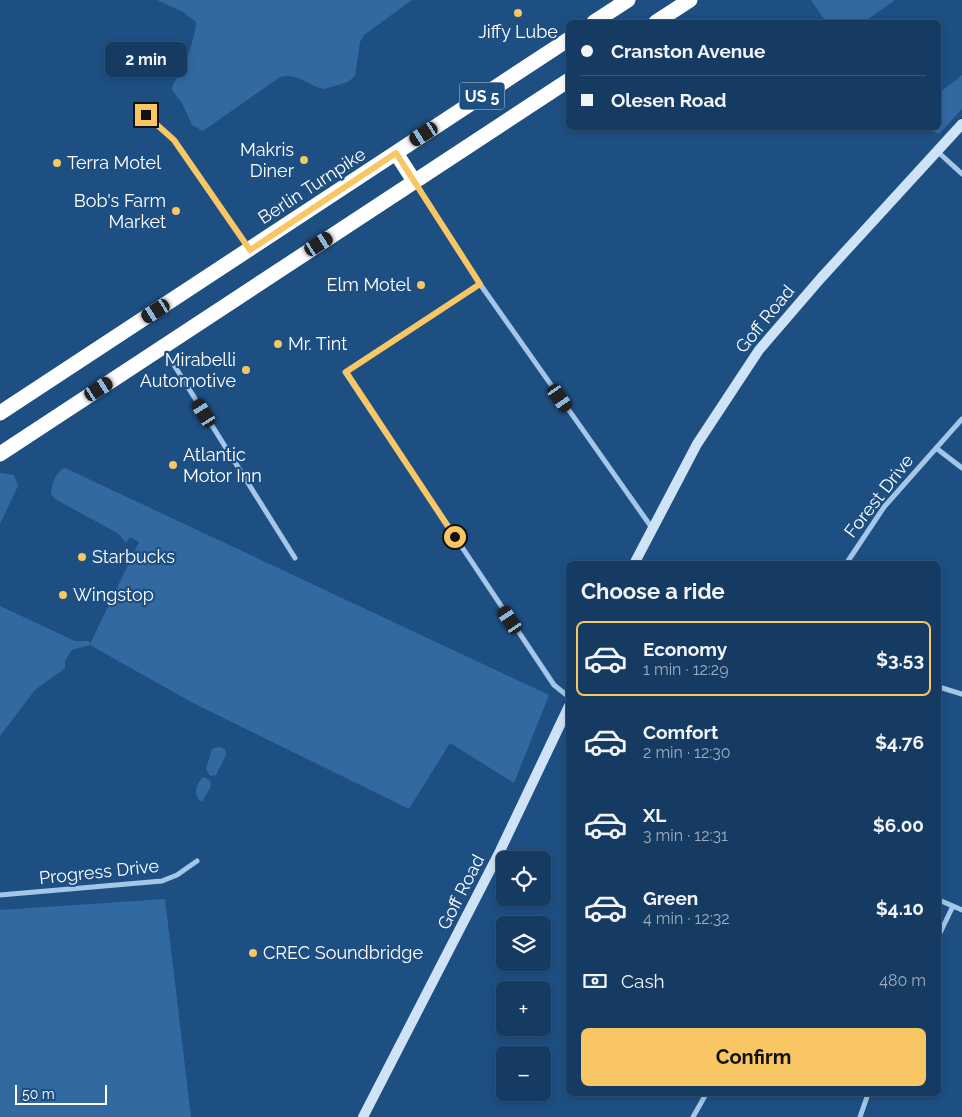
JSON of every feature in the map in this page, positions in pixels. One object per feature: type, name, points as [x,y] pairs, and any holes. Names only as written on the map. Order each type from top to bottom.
[{"type":"highway","points":[[597,20],[628,0]]},
{"type":"highway","points":[[659,20],[690,0]]},
{"type":"highway","name":"Berlin Turnpike","points":[[0,413],[566,41]]},
{"type":"highway","name":"US 5","points":[[0,454],[566,82]]},
{"type":"highway","points":[[396,153],[414,181]]},
{"type":"street","points":[[146,115],[174,140],[250,250]]},
{"type":"street","name":"Goff Road","points":[[636,561],[697,444],[759,350],[808,293],[962,124]]},
{"type":"street","points":[[937,151],[962,174]]},
{"type":"street","points":[[414,181],[480,284],[652,528]]},
{"type":"street","points":[[480,284],[346,372],[554,685],[566,695]]},
{"type":"street","points":[[162,347],[296,558]]},
{"type":"street","name":"Forest Drive","points":[[848,561],[884,507],[962,419]]},
{"type":"street","name":"Forest Drive","points":[[936,448],[962,468]]},
{"type":"street","points":[[941,688],[962,694]]},
{"type":"street","name":"Goff Road","points":[[363,1117],[504,843],[566,712]]},
{"type":"street","name":"Progress Drive","points":[[0,895],[162,881],[177,875],[197,861]]},
{"type":"street","points":[[941,901],[962,910]]},
{"type":"street","points":[[941,931],[953,906]]},
{"type":"street","points":[[693,1117],[705,1096]]},
{"type":"street","points":[[860,1117],[867,1096]]},
{"type":"shaded area","points":[[157,0],[412,0],[364,35],[360,42],[355,76],[348,82],[324,89],[292,76],[280,77],[203,131],[192,125],[182,103],[172,90],[173,84],[182,72],[187,59],[196,22],[183,12]]},
{"type":"shaded area","points":[[811,0],[895,0],[867,20],[825,20]]},
{"type":"shaded area","points":[[962,75],[962,109],[939,134],[929,130],[941,130],[941,91]]},
{"type":"shaded area","points":[[65,468],[549,695],[514,783],[450,743],[409,809],[191,702],[90,645],[72,650],[65,661],[65,668],[35,690],[0,736],[0,606],[75,641],[89,641],[90,644],[139,542],[130,537],[126,543],[119,534],[55,499],[51,494],[53,482],[56,475]]},
{"type":"shaded area","points":[[0,473],[14,475],[18,486],[0,524]]},
{"type":"shaded area","points":[[219,747],[225,749],[226,755],[216,775],[210,776],[206,769],[212,749]]},
{"type":"shaded area","points":[[203,777],[210,780],[211,786],[202,802],[197,796],[196,790],[198,783]]},
{"type":"shaded area","points":[[165,899],[191,1117],[0,1117],[0,910]]},
{"type":"place","name":"Jiffy Lube","points":[[518,13]]},
{"type":"place","name":"Makris Diner","points":[[304,160]]},
{"type":"place","name":"Terra Motel","points":[[57,163]]},
{"type":"place","name":"Bob's Farm Market","points":[[176,211]]},
{"type":"place","name":"Elm Motel","points":[[421,285]]},
{"type":"place","name":"Mr. Tint","points":[[278,344]]},
{"type":"place","name":"Mirabelli Automotive","points":[[246,370]]},
{"type":"place","name":"Atlantic Motor Inn","points":[[173,465]]},
{"type":"place","name":"Starbucks","points":[[82,557]]},
{"type":"place","name":"Wingstop","points":[[63,595]]},
{"type":"place","name":"CREC Soundbridge","points":[[253,953]]},
{"type":"route","points":[[146,115],[174,140],[202,177],[250,250],[396,153],[480,284],[346,372],[455,537]]}]
